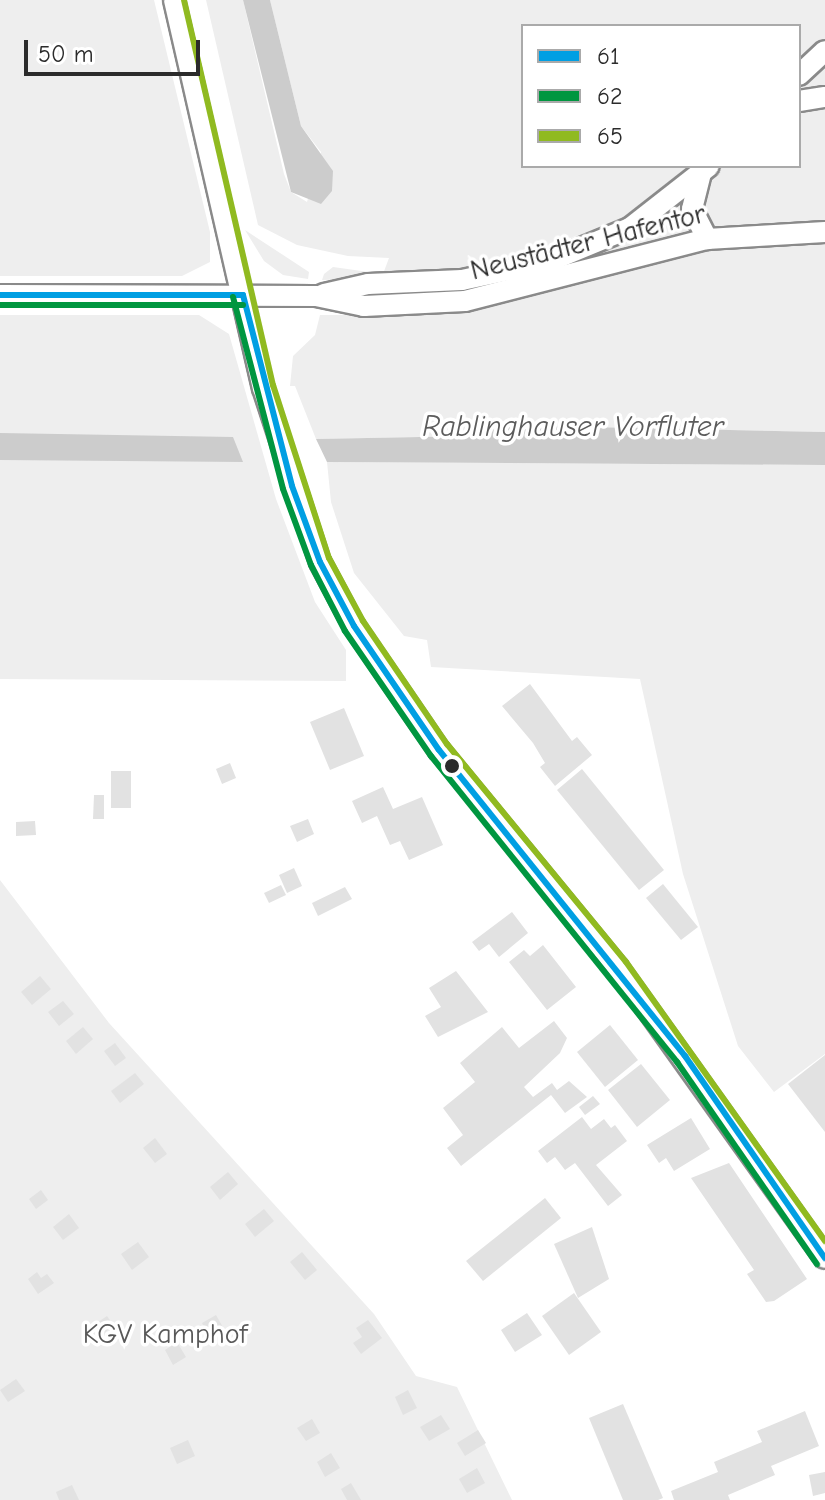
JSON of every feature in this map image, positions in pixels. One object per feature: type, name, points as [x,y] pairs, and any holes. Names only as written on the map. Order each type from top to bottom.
[{"type":"street","points":[[174,0],[243,295],[292,486],[320,562],[354,626],[439,750],[685,1056],[825,1258]]},
{"type":"street","points":[[801,73],[825,51]]},
{"type":"street","points":[[801,101],[825,97]]},
{"type":"street","points":[[705,170],[692,209],[707,239]]},
{"type":"street","name":"Neustädter Hafentor","points":[[316,296],[368,284],[462,280],[550,261],[630,228],[705,170]]},
{"type":"street","name":"Neustädter Hafentor","points":[[0,295],[316,296],[364,306],[465,301],[707,239],[825,232]]},
{"type":"shaded area","points":[[0,0],[154,0],[210,232],[210,262],[182,276],[0,276]]},
{"type":"shaded area","points":[[206,0],[243,0],[284,174],[291,192],[307,202],[321,152],[301,126],[270,0],[825,0],[825,432],[497,425],[472,436],[316,439],[295,386],[290,386],[293,356],[315,335],[320,315],[366,315],[382,278],[322,280],[324,274],[333,267],[383,274],[389,258],[348,256],[297,245],[258,225]]},
{"type":"shaded area","points":[[245,230],[309,272],[308,279],[283,275],[264,261]]},
{"type":"shaded area","points":[[0,315],[199,315],[229,334],[276,499],[315,602],[346,650],[346,681],[0,679]]},
{"type":"shaded area","points":[[327,462],[825,465],[825,1054],[774,1092],[738,1046],[683,874],[640,679],[431,667],[427,640],[404,636],[354,573],[331,502]]},
{"type":"shaded area","name":"KGV Kamphof","points":[[0,880],[109,1023],[374,1314],[416,1376],[457,1387],[512,1500],[0,1500]]},
{"type":"water","points":[[243,0],[270,0],[301,126],[333,171],[332,191],[321,204],[291,192]]},
{"type":"water","name":"Rablinghauser Vorfluter","points":[[497,425],[825,432],[825,465],[327,462],[316,439],[472,436]]},
{"type":"water","points":[[0,433],[233,437],[243,462],[0,460]]},
{"type":"building","points":[[530,684],[572,741],[577,737],[592,755],[555,786],[540,767],[545,763],[533,743],[502,706]]},
{"type":"building","points":[[344,708],[364,756],[330,770],[310,722]]},
{"type":"building","points":[[230,763],[236,778],[222,784],[216,769]]},
{"type":"building","points":[[582,769],[664,870],[639,890],[557,790]]},
{"type":"building","points":[[111,771],[131,771],[131,808],[111,808]]},
{"type":"building","points":[[383,787],[393,809],[422,797],[443,845],[409,860],[400,841],[390,845],[377,816],[362,823],[352,801]]},
{"type":"building","points":[[94,795],[104,795],[104,819],[93,819]]},
{"type":"building","points":[[308,819],[314,834],[297,842],[290,826]]},
{"type":"building","points":[[35,821],[36,835],[16,836],[16,822]]},
{"type":"building","points":[[294,868],[302,886],[287,893],[279,875]]},
{"type":"building","points":[[663,884],[698,927],[681,940],[646,898]]},
{"type":"building","points":[[281,885],[286,895],[269,903],[264,893]]},
{"type":"building","points":[[345,887],[352,899],[318,916],[312,903]]},
{"type":"building","points":[[512,912],[528,933],[499,957],[489,944],[479,951],[472,942]]},
{"type":"building","points":[[543,945],[576,987],[547,1010],[509,962],[524,950],[530,956]]},
{"type":"building","points":[[456,971],[488,1012],[438,1037],[425,1016],[441,1007],[429,988]]},
{"type":"building","points":[[40,976],[51,989],[32,1005],[21,992]]},
{"type":"building","points":[[63,1001],[74,1014],[59,1026],[48,1012]]},
{"type":"building","points":[[554,1021],[567,1038],[560,1053],[524,1087],[533,1097],[552,1083],[557,1090],[569,1081],[587,1097],[565,1113],[551,1095],[461,1166],[447,1148],[463,1135],[443,1108],[475,1082],[460,1063],[502,1027],[519,1048]]},
{"type":"building","points":[[610,1025],[638,1060],[605,1087],[577,1052]]},
{"type":"building","points":[[83,1027],[93,1039],[76,1054],[66,1041]]},
{"type":"building","points":[[115,1043],[126,1058],[115,1066],[104,1051]]},
{"type":"building","points":[[825,1055],[825,1132],[788,1084]]},
{"type":"building","points":[[641,1064],[670,1100],[637,1127],[608,1090]]},
{"type":"building","points":[[135,1073],[144,1084],[120,1103],[111,1091]]},
{"type":"building","points":[[593,1096],[600,1104],[585,1115],[579,1107]]},
{"type":"building","points":[[582,1117],[591,1129],[604,1119],[611,1128],[615,1125],[627,1141],[596,1165],[622,1195],[608,1206],[575,1163],[565,1170],[555,1157],[547,1163],[538,1151]]},
{"type":"building","points":[[691,1118],[710,1149],[674,1171],[666,1158],[659,1163],[647,1145]]},
{"type":"building","points":[[155,1138],[167,1154],[155,1163],[143,1148]]},
{"type":"building","points":[[729,1163],[807,1279],[774,1301],[766,1302],[747,1274],[754,1270],[691,1178]]},
{"type":"building","points":[[228,1172],[238,1184],[220,1200],[210,1187]]},
{"type":"building","points":[[41,1190],[48,1200],[36,1209],[29,1199]]},
{"type":"building","points":[[545,1198],[561,1218],[483,1281],[466,1261]]},
{"type":"building","points":[[264,1209],[274,1221],[255,1237],[245,1224]]},
{"type":"building","points":[[69,1214],[79,1228],[63,1240],[53,1227]]},
{"type":"building","points":[[592,1227],[609,1279],[578,1298],[554,1244]]},
{"type":"building","points":[[138,1242],[149,1257],[132,1270],[121,1254]]},
{"type":"building","points":[[302,1252],[317,1270],[305,1280],[290,1262]]},
{"type":"building","points":[[37,1272],[41,1278],[47,1274],[54,1283],[38,1294],[28,1279]]},
{"type":"building","points":[[574,1293],[601,1332],[569,1355],[542,1316]]},
{"type":"building","points":[[527,1313],[542,1335],[515,1352],[501,1330]]},
{"type":"building","points":[[216,1315],[224,1329],[210,1337],[202,1323]]},
{"type":"building","points":[[107,1316],[114,1326],[102,1334],[95,1324]]},
{"type":"building","points":[[368,1320],[382,1338],[361,1354],[353,1343],[362,1337],[356,1328]]},
{"type":"building","points":[[177,1342],[186,1357],[173,1365],[165,1350]]},
{"type":"building","points":[[16,1379],[25,1391],[8,1402],[0,1390]]},
{"type":"building","points":[[408,1390],[417,1408],[403,1415],[395,1397]]},
{"type":"building","points":[[623,1404],[663,1498],[658,1500],[623,1500],[589,1418]]},
{"type":"building","points":[[805,1411],[819,1446],[771,1466],[775,1475],[728,1495],[730,1500],[674,1500],[671,1491],[718,1472],[714,1462],[762,1442],[757,1431]]},
{"type":"building","points":[[441,1415],[450,1429],[429,1441],[420,1427]]},
{"type":"building","points":[[312,1419],[320,1433],[306,1441],[297,1428]]},
{"type":"building","points":[[478,1430],[486,1443],[465,1456],[457,1443]]},
{"type":"building","points":[[188,1440],[195,1456],[177,1464],[170,1448]]},
{"type":"building","points":[[331,1453],[340,1468],[325,1477],[317,1462]]},
{"type":"building","points":[[477,1468],[485,1483],[467,1493],[459,1479]]},
{"type":"building","points":[[825,1472],[825,1493],[813,1496],[809,1475]]},
{"type":"building","points":[[351,1483],[361,1500],[347,1500],[341,1489]]},
{"type":"building","points":[[72,1485],[79,1500],[59,1500],[56,1492]]},
{"type":"transit line","name":"65","points":[[184,0],[273,385],[329,558],[363,621],[447,744],[626,962],[825,1241]]},
{"type":"transit line","name":"61","points":[[0,295],[243,295]]},
{"type":"transit line","name":"61","points":[[243,295],[292,486],[320,562],[354,626],[439,750],[685,1056],[825,1258]]},
{"type":"transit line","name":"62","points":[[233,297],[283,489],[311,565],[345,631],[431,756],[677,1062],[817,1264]]},
{"type":"transit line","name":"62","points":[[0,305],[243,305]]}]
